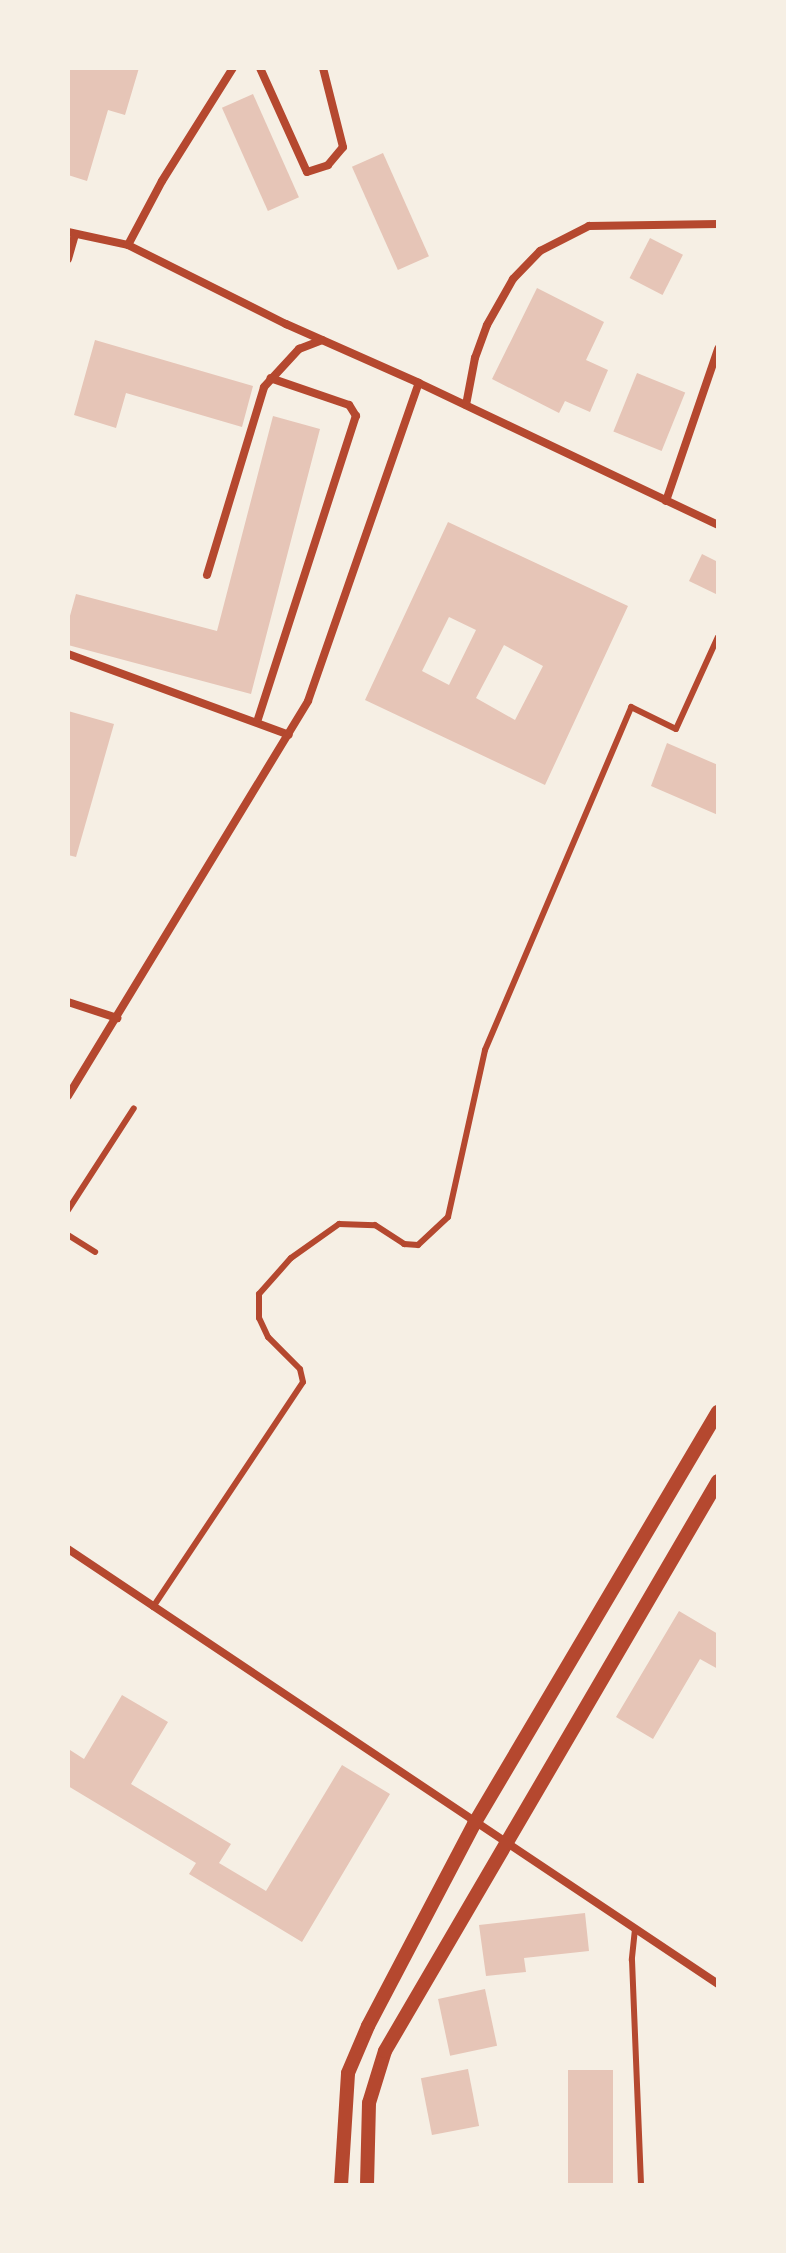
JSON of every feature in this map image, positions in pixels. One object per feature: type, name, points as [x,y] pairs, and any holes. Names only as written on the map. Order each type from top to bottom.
[{"type":"street","points":[[128,245],[162,181],[233,68]]},
{"type":"street","points":[[260,68],[307,172],[328,165],[343,147],[323,68]]},
{"type":"street","points":[[466,405],[475,358],[487,325],[513,279],[540,251],[589,226],[715,226]]},
{"type":"street","points":[[68,259],[72,233],[128,245],[322,340],[718,525]]},
{"type":"street","points":[[207,575],[258,404],[270,378],[299,349],[322,340]]},
{"type":"street","points":[[666,501],[718,349]]},
{"type":"street","points":[[257,722],[356,416],[349,405],[270,378]]},
{"type":"street","points":[[68,1096],[308,701],[419,383]]},
{"type":"street","points":[[68,654],[289,735]]},
{"type":"street","points":[[68,1002],[117,1018]]},
{"type":"street","points":[[341,2185],[348,2073],[368,2026],[474,1824],[718,1412]]},
{"type":"street","points":[[367,2185],[365,2134],[369,2103],[385,2051],[718,1481]]},
{"type":"street","points":[[68,1549],[474,1824],[718,1984]]},
{"type":"lane","points":[[153,1607],[303,1382],[300,1369],[268,1337],[259,1318],[259,1294],[291,1258],[339,1224],[375,1225],[404,1244],[418,1245],[448,1217],[485,1050],[631,707],[676,729],[718,637]]},
{"type":"lane","points":[[68,1210],[134,1108]]},
{"type":"lane","points":[[68,1235],[95,1252]]},
{"type":"lane","points":[[635,1929],[632,1960],[641,2185]]},
{"type":"building","points":[[68,68],[139,68],[125,115],[108,110],[87,181],[68,175]]},
{"type":"building","points":[[253,94],[299,197],[268,211],[222,108]]},
{"type":"building","points":[[383,153],[429,256],[398,270],[352,167]]},
{"type":"building","points":[[650,238],[683,255],[663,295],[630,278]]},
{"type":"building","points":[[537,288],[604,322],[586,360],[608,370],[590,412],[565,401],[559,413],[492,379]]},
{"type":"building","points":[[95,340],[253,386],[242,427],[126,393],[116,428],[74,415]]},
{"type":"building","points":[[637,373],[685,392],[662,451],[613,431]]},
{"type":"building","points":[[273,416],[320,429],[251,694],[68,645],[68,623],[76,594],[217,631]]},
{"type":"building","points":[[448,522],[628,606],[545,785],[365,700]],"holes":[[[449,617],[476,630],[449,685],[422,671]],[[504,645],[543,666],[515,720],[476,698]]]},
{"type":"building","points":[[702,554],[718,562],[718,595],[689,581]]},
{"type":"building","points":[[68,711],[114,724],[76,857],[68,855]]},
{"type":"building","points":[[667,743],[718,765],[718,815],[651,786]]},
{"type":"building","points":[[679,1611],[718,1634],[718,1669],[700,1659],[653,1739],[616,1717]]},
{"type":"building","points":[[122,1695],[168,1722],[131,1784],[231,1844],[219,1863],[266,1891],[342,1765],[390,1794],[302,1942],[189,1874],[196,1863],[68,1786],[70,1750],[84,1759]]},
{"type":"building","points":[[585,1913],[589,1951],[524,1958],[526,1972],[486,1976],[479,1925]]},
{"type":"building","points":[[485,1989],[497,2046],[450,2056],[438,1999]]},
{"type":"building","points":[[468,2069],[479,2126],[432,2135],[421,2078]]},
{"type":"building","points":[[568,2070],[613,2070],[613,2185],[568,2185]]}]
